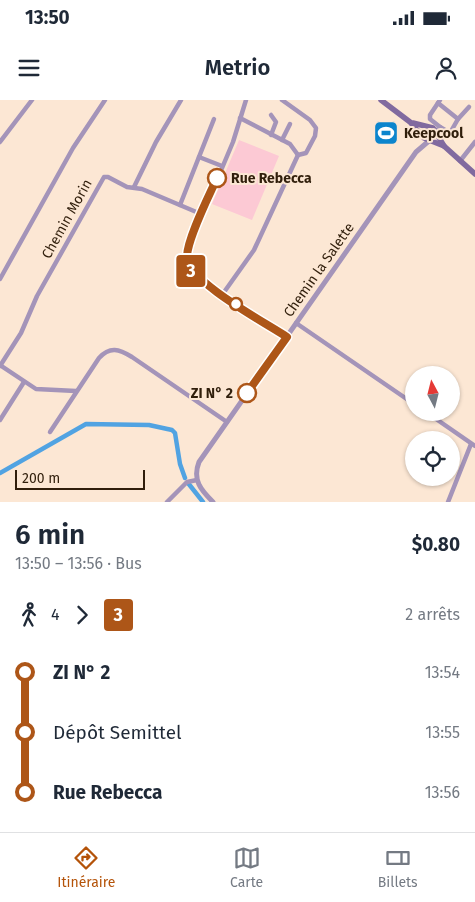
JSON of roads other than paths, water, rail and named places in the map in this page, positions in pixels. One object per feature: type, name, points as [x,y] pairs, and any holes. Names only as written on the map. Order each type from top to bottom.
[{"type":"main road","points":[[381,100],[410,122],[422,135]]},
{"type":"main road","points":[[410,122],[425,128],[432,127],[434,134],[444,146],[475,174]]},
{"type":"main road","points":[[422,135],[425,128]]},
{"type":"main road","points":[[422,135],[434,134]]},
{"type":"street","points":[[0,142],[32,100]]},
{"type":"street","points":[[0,279],[30,222],[73,148],[105,100]]},
{"type":"street","points":[[134,187],[156,142],[181,100]]},
{"type":"street","points":[[246,100],[186,256],[188,267],[198,279],[287,337]]},
{"type":"street","points":[[282,100],[310,120],[316,128],[315,136],[306,153],[298,154]]},
{"type":"street","points":[[458,119],[439,102],[430,115],[434,134],[450,133],[458,119],[469,107]]},
{"type":"street","points":[[271,115],[276,122],[271,135]]},
{"type":"street","points":[[240,118],[290,144],[298,154]]},
{"type":"street","points":[[180,205],[214,119]]},
{"type":"street","points":[[282,140],[290,124]]},
{"type":"street","name":"Chemin la Salette","points":[[197,480],[196,470],[199,462],[416,152],[434,134]]},
{"type":"street","name":"Chemin la Salette","points":[[416,152],[422,135]]},
{"type":"street","points":[[460,161],[475,142]]},
{"type":"street","points":[[222,295],[254,250],[298,154]]},
{"type":"street","points":[[199,157],[222,166]]},
{"type":"street","name":"Chemin Morin","points":[[0,365],[21,333],[37,296],[102,178],[108,176],[127,187],[134,187],[201,214]]},
{"type":"street","points":[[296,324],[405,398]]},
{"type":"street","points":[[50,432],[104,352],[112,349],[121,350],[227,422]]},
{"type":"street","points":[[0,365],[36,389],[76,391]]},
{"type":"street","points":[[0,420],[24,382]]},
{"type":"street","points":[[439,421],[473,445],[448,502]]},
{"type":"street","points":[[167,502],[187,482],[197,480],[200,489],[214,502]]},
{"type":"waterway","points":[[0,473],[86,424],[149,425],[172,430],[175,433],[180,464],[185,478]]},
{"type":"waterway","points":[[188,483],[203,502]]},
{"type":"place","name":"Keepcool","points":[[386,133]]},
{"type":"place","name":"Rue Rebecca","points":[[217,178]]},
{"type":"place","name":"ZI N° 2","points":[[247,393]]}]
